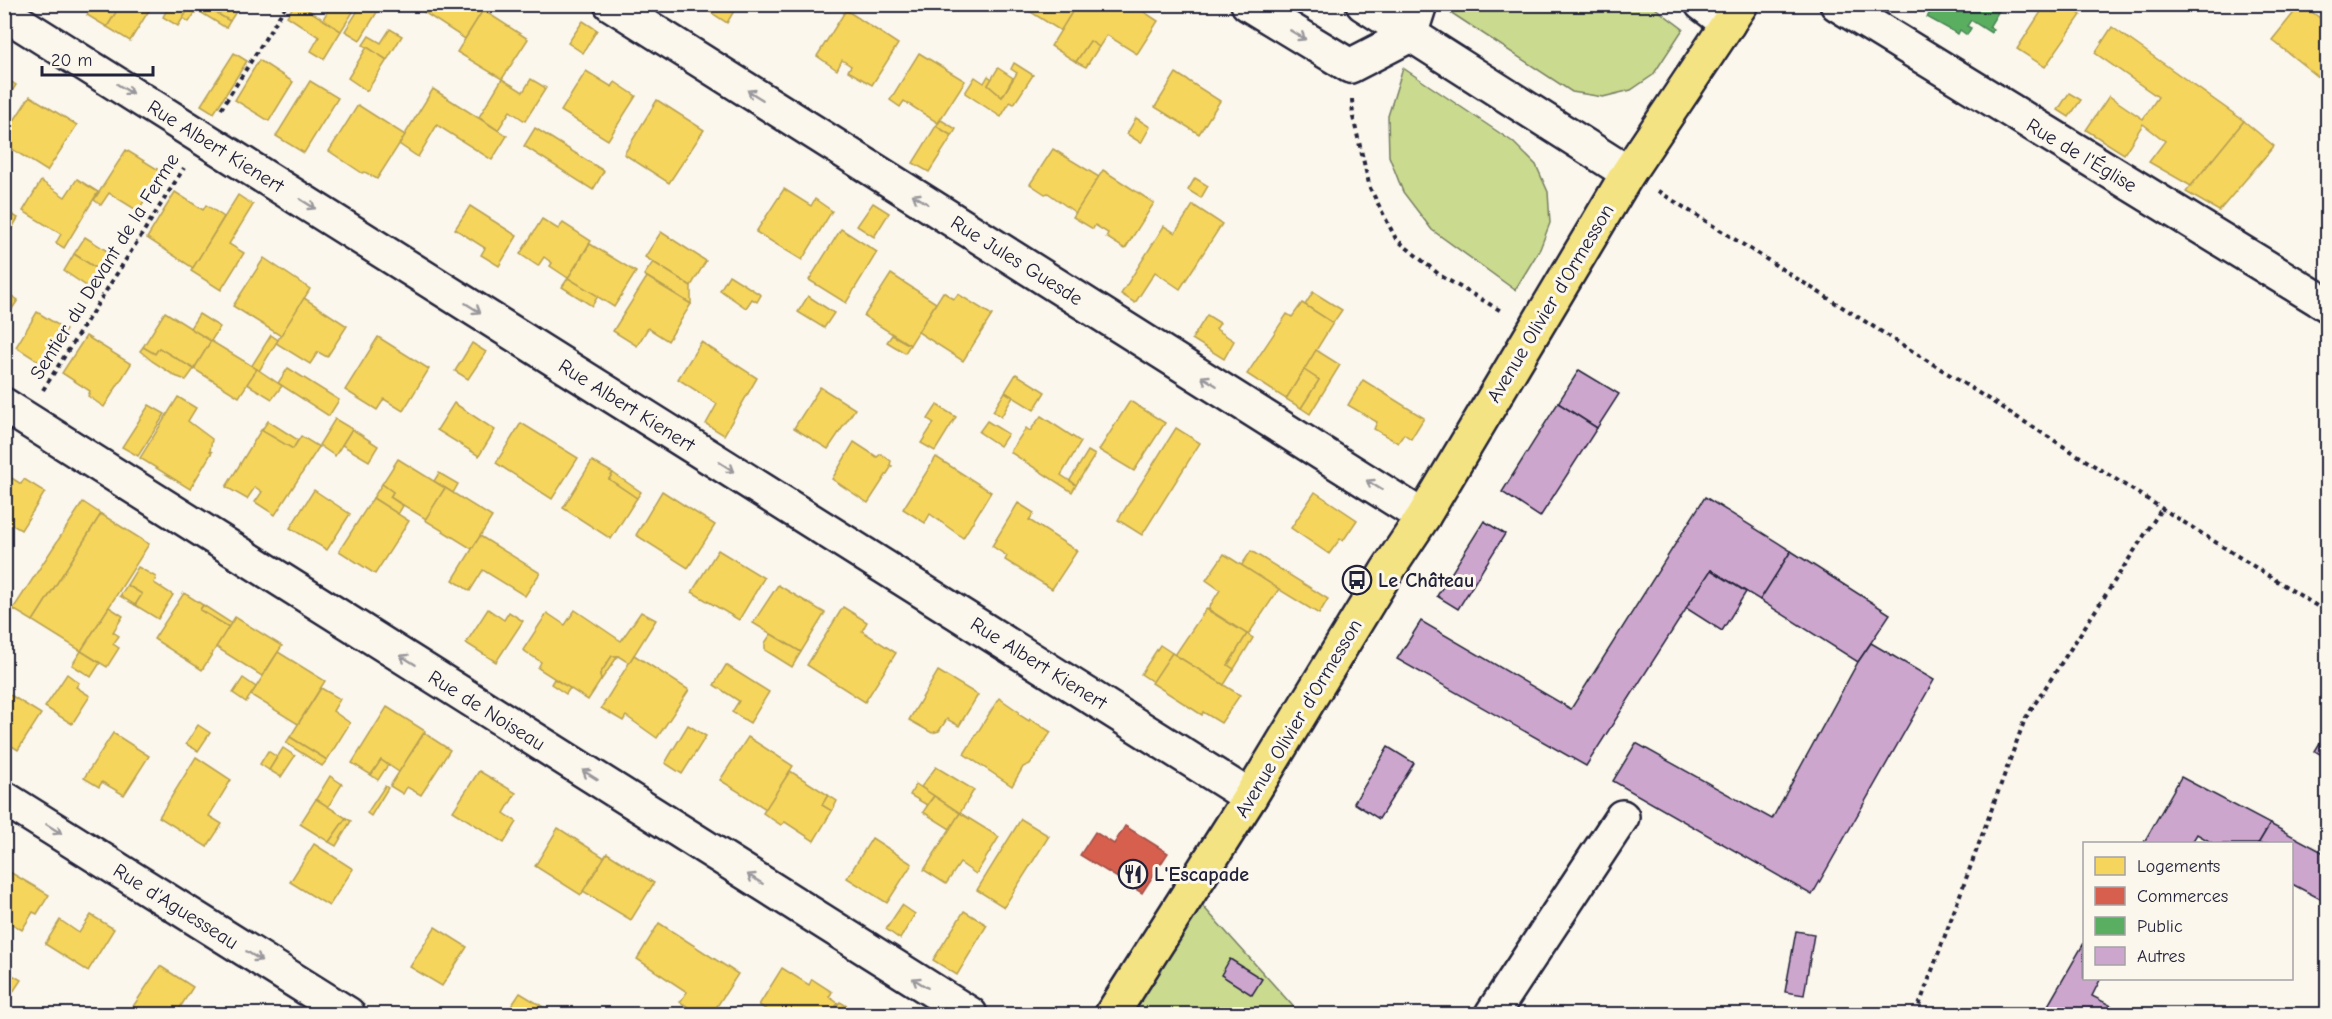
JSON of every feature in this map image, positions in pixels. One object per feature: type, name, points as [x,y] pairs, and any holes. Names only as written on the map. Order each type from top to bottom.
[{"type":"main road","name":"Avenue Olivier d'Ormesson","points":[[1120,1010],[1387,572],[1423,517],[1628,172],[1735,14]]},
{"type":"street","name":"Rue Jules Guesde","points":[[611,4],[1423,517]]},
{"type":"street","points":[[1248,4],[1350,66],[1410,35],[1420,4]]},
{"type":"street","points":[[1363,4],[1628,172]]},
{"type":"street","points":[[1702,4],[1735,14]]},
{"type":"street","name":"Rue de l'Église","points":[[1837,4],[2328,305]]},
{"type":"street","name":"Rue Albert Kienert","points":[[4,13],[1250,797]]},
{"type":"street","name":"Rue de Noiseau","points":[[15,411],[969,1014]]},
{"type":"street","name":"Rue d'Aguesseau","points":[[4,798],[348,1014]]},
{"type":"street","points":[[1492,1014],[1622,817]]},
{"type":"path","name":"Sentier du Devant de la Ferme","points":[[15,411],[203,138],[287,4]]},
{"type":"path","points":[[1350,66],[1353,117],[1370,188],[1396,238],[1441,276],[1534,331]]},
{"type":"path","points":[[1628,172],[2328,613]]},
{"type":"path","points":[[1916,1014],[2025,719],[2162,508]]},
{"type":"green space","points":[[1451,5],[1651,5],[1683,29],[1653,75],[1631,90],[1603,97],[1572,92],[1447,10]]},
{"type":"green space","points":[[1403,68],[1513,142],[1536,165],[1548,192],[1550,223],[1540,249],[1515,290],[1432,230],[1403,192],[1389,156],[1388,116]]},
{"type":"green space","points":[[1190,892],[1300,1014],[1115,1014]]},
{"type":"building: Logements","points":[[94,4],[121,4],[107,27],[87,15]]},
{"type":"building: Logements","points":[[121,4],[153,4],[130,41],[107,27]]},
{"type":"building: Logements","points":[[170,4],[192,4],[178,26],[163,17]]},
{"type":"building: Logements","points":[[192,4],[201,4],[230,21],[226,28],[197,10],[189,22],[183,18]]},
{"type":"building: Logements","points":[[201,4],[241,4],[230,21]]},
{"type":"building: Logements","points":[[295,4],[299,4],[341,31],[324,59],[311,51],[319,37],[287,16]]},
{"type":"building: Logements","points":[[332,4],[340,4],[353,12],[341,31],[323,19]]},
{"type":"building: Logements","points":[[362,4],[382,4],[360,40],[345,31]]},
{"type":"building: Logements","points":[[422,4],[487,4],[465,39],[419,9]]},
{"type":"building: Logements","points":[[698,4],[738,4],[727,23]]},
{"type":"building: Logements","points":[[1018,4],[1077,4],[1061,31]]},
{"type":"building: Logements","points":[[1077,4],[1132,4],[1158,21],[1137,54],[1107,35],[1099,47],[1090,41],[1076,62],[1051,46]]},
{"type":"building: Logements","points":[[2046,4],[2066,4],[2081,15],[2045,67],[2017,49]]},
{"type":"building: Logements","points":[[2301,4],[2328,24],[2328,76],[2325,74],[2321,79],[2272,40]]},
{"type":"building: Logements","points":[[483,10],[528,39],[502,79],[457,52]]},
{"type":"building: Logements","points":[[846,10],[898,44],[872,85],[848,71],[851,66],[842,60],[837,70],[817,56]]},
{"type":"building: Logements","points":[[583,21],[597,30],[583,53],[568,43]]},
{"type":"building: Logements","points":[[2112,27],[2244,121],[2191,186],[2149,162],[2165,141],[2143,124],[2124,154],[2086,130],[2109,96],[2143,119],[2158,97],[2095,53]]},
{"type":"building: Logements","points":[[390,29],[402,36],[387,60],[363,45],[369,36],[381,43]]},
{"type":"building: Logements","points":[[1090,41],[1099,47],[1086,67],[1076,62]]},
{"type":"building: Logements","points":[[367,47],[387,60],[367,91],[348,78]]},
{"type":"building: Logements","points":[[234,53],[247,61],[214,113],[201,105]]},
{"type":"building: Logements","points":[[919,53],[965,81],[938,123],[904,101],[900,107],[890,100]]},
{"type":"building: Logements","points":[[259,60],[293,82],[269,121],[235,100]]},
{"type":"building: Logements","points":[[1014,63],[1033,75],[1014,104],[1010,102],[1001,117],[965,93],[975,77],[984,83],[988,76],[992,79],[988,85],[1002,97],[1017,73],[1011,69]]},
{"type":"building: Logements","points":[[998,68],[1013,78],[1002,97],[988,85]]},
{"type":"building: Logements","points":[[586,71],[612,87],[615,82],[636,96],[608,140],[561,111]]},
{"type":"building: Logements","points":[[1176,73],[1220,101],[1199,134],[1155,107]]},
{"type":"building: Logements","points":[[4,77],[16,85],[4,104]]},
{"type":"building: Logements","points":[[502,79],[523,92],[531,79],[546,88],[525,121],[510,111],[498,130],[479,117]]},
{"type":"building: Logements","points":[[310,81],[338,98],[304,153],[276,136]]},
{"type":"building: Logements","points":[[433,89],[507,136],[492,160],[437,125],[418,157],[399,144]]},
{"type":"building: Logements","points":[[2069,93],[2081,100],[2069,117],[2058,110]]},
{"type":"building: Logements","points":[[30,96],[77,125],[47,171],[4,144],[4,136]]},
{"type":"building: Logements","points":[[657,100],[704,130],[669,183],[624,154]]},
{"type":"building: Logements","points":[[358,105],[405,135],[377,179],[365,172],[362,173],[329,151]]},
{"type":"building: Logements","points":[[1136,118],[1150,127],[1141,143],[1127,134]]},
{"type":"building: Logements","points":[[941,120],[956,129],[952,136],[936,126]]},
{"type":"building: Logements","points":[[2244,121],[2274,146],[2219,211],[2186,192]]},
{"type":"building: Logements","points":[[936,126],[952,136],[929,172],[913,163]]},
{"type":"building: Logements","points":[[535,128],[604,171],[593,190],[524,146]]},
{"type":"building: Logements","points":[[1053,149],[1099,177],[1076,213],[1048,193],[1045,194],[1030,184]]},
{"type":"building: Logements","points":[[126,150],[162,172],[138,211],[109,193],[101,205],[94,200]]},
{"type":"building: Logements","points":[[1103,170],[1154,203],[1125,249],[1106,237],[1108,233],[1095,225],[1093,229],[1073,217]]},
{"type":"building: Logements","points":[[1195,178],[1208,186],[1201,198],[1188,190]]},
{"type":"building: Logements","points":[[77,179],[98,192],[64,248],[56,243],[61,234],[23,211],[41,181],[65,197]]},
{"type":"building: Logements","points":[[784,189],[811,206],[815,199],[832,211],[802,260],[756,232]]},
{"type":"building: Logements","points":[[175,192],[203,210],[206,205],[224,217],[193,268],[147,238]]},
{"type":"building: Logements","points":[[238,195],[253,205],[229,244],[244,253],[221,290],[191,271]]},
{"type":"building: Logements","points":[[873,203],[889,213],[874,237],[857,226]]},
{"type":"building: Logements","points":[[1193,205],[1222,224],[1180,289],[1155,272],[1135,303],[1121,294],[1164,226],[1175,233]]},
{"type":"building: Logements","points":[[470,206],[517,236],[499,266],[481,255],[485,248],[455,229]]},
{"type":"building: Logements","points":[[4,210],[18,218],[5,240],[4,240]]},
{"type":"building: Logements","points":[[542,219],[558,229],[563,223],[591,241],[568,278],[550,266],[552,263],[544,257],[538,266],[520,254]]},
{"type":"building: Logements","points":[[841,229],[877,252],[846,303],[809,280]]},
{"type":"building: Logements","points":[[661,232],[706,261],[691,286],[645,257]]},
{"type":"building: Logements","points":[[85,237],[112,254],[102,272],[74,254]]},
{"type":"building: Logements","points":[[590,244],[636,272],[614,307],[568,278]]},
{"type":"building: Logements","points":[[74,254],[102,272],[91,289],[64,271]]},
{"type":"building: Logements","points":[[264,258],[310,289],[281,336],[233,306]]},
{"type":"building: Logements","points":[[653,262],[691,286],[691,304],[644,275]]},
{"type":"building: Logements","points":[[891,274],[936,303],[910,345],[864,316]]},
{"type":"building: Logements","points":[[729,275],[761,295],[757,302],[752,299],[746,308],[720,290]]},
{"type":"building: Logements","points":[[647,277],[691,304],[668,341],[648,328],[637,346],[613,331]]},
{"type":"building: Logements","points":[[568,278],[598,296],[592,306],[562,287]]},
{"type":"building: Logements","points":[[4,291],[18,300],[4,321]]},
{"type":"building: Logements","points":[[943,292],[954,299],[958,294],[992,315],[963,361],[918,332]]},
{"type":"building: Logements","points":[[1313,292],[1342,310],[1333,323],[1305,305]]},
{"type":"building: Logements","points":[[808,296],[834,313],[824,328],[798,312]]},
{"type":"building: Logements","points":[[304,298],[347,326],[327,357],[318,352],[310,364],[276,343]]},
{"type":"building: Logements","points":[[1302,303],[1333,323],[1286,399],[1247,374],[1287,314],[1292,317]]},
{"type":"building: Logements","points":[[37,312],[66,330],[44,365],[16,347]]},
{"type":"building: Logements","points":[[165,312],[211,341],[194,369],[159,348],[155,354],[143,347]]},
{"type":"building: Logements","points":[[199,314],[220,327],[211,341],[190,328]]},
{"type":"building: Logements","points":[[1207,315],[1220,323],[1216,329],[1234,341],[1224,359],[1192,339]]},
{"type":"building: Logements","points":[[271,335],[278,340],[259,371],[251,367]]},
{"type":"building: Logements","points":[[892,335],[910,345],[905,353],[887,342]]},
{"type":"building: Logements","points":[[86,336],[131,364],[104,407],[88,396],[90,391],[62,373]]},
{"type":"building: Logements","points":[[378,337],[429,369],[403,411],[384,399],[377,410],[345,390]]},
{"type":"building: Logements","points":[[211,341],[257,369],[239,397],[194,369]]},
{"type":"building: Logements","points":[[701,342],[757,378],[724,435],[706,424],[717,404],[678,379]]},
{"type":"building: Logements","points":[[472,343],[486,352],[468,379],[455,371]]},
{"type":"building: Logements","points":[[143,347],[155,354],[159,348],[194,369],[186,380],[175,376],[140,351]]},
{"type":"building: Logements","points":[[1316,350],[1340,365],[1310,414],[1301,408],[1319,380],[1304,370]]},
{"type":"building: Logements","points":[[288,368],[339,400],[329,416],[278,383]]},
{"type":"building: Logements","points":[[257,369],[282,386],[272,399],[247,384]]},
{"type":"building: Logements","points":[[1304,370],[1319,380],[1301,408],[1286,399]]},
{"type":"building: Logements","points":[[1016,374],[1045,392],[1034,410],[1005,392]]},
{"type":"building: Logements","points":[[1363,380],[1424,418],[1411,439],[1404,434],[1398,443],[1374,429],[1377,422],[1348,405]]},
{"type":"building: Logements","points":[[820,387],[855,409],[828,449],[794,428]]},
{"type":"building: Logements","points":[[1005,392],[1013,397],[1001,417],[993,411]]},
{"type":"building: Logements","points":[[178,397],[196,408],[188,421],[212,439],[210,451],[212,452],[190,489],[140,458]]},
{"type":"building: Logements","points":[[1130,401],[1165,423],[1134,471],[1099,450]]},
{"type":"building: Logements","points":[[454,403],[495,430],[479,456],[437,430]]},
{"type":"building: Logements","points":[[149,405],[165,414],[138,456],[122,447]]},
{"type":"building: Logements","points":[[937,405],[956,417],[935,451],[921,443],[934,423],[928,419]]},
{"type":"building: Logements","points":[[1041,416],[1081,442],[1061,475],[1076,485],[1072,492],[1010,452],[1026,428],[1030,431]]},
{"type":"building: Logements","points":[[335,419],[352,429],[335,456],[319,445]]},
{"type":"building: Logements","points":[[268,421],[298,440],[293,449],[261,431]]},
{"type":"building: Logements","points":[[987,421],[1008,434],[1000,446],[979,432]]},
{"type":"building: Logements","points":[[521,423],[578,458],[552,499],[496,463]]},
{"type":"building: Logements","points":[[1176,428],[1200,443],[1142,535],[1118,520]]},
{"type":"building: Logements","points":[[352,429],[378,446],[369,461],[342,445]]},
{"type":"building: Logements","points":[[261,430],[293,449],[301,436],[319,447],[275,515],[255,502],[262,492],[255,487],[247,499],[226,487]]},
{"type":"building: Logements","points":[[854,442],[877,457],[881,454],[891,461],[892,466],[868,503],[832,479]]},
{"type":"building: Logements","points":[[1088,451],[1095,455],[1076,485],[1070,480]]},
{"type":"building: Logements","points":[[936,457],[991,492],[963,538],[930,514],[925,523],[903,509]]},
{"type":"building: Logements","points":[[398,459],[445,488],[426,519],[390,497],[393,492],[382,484]]},
{"type":"building: Logements","points":[[592,461],[613,473],[609,479],[637,498],[611,539],[563,508]]},
{"type":"building: Logements","points":[[439,473],[458,484],[453,493],[434,481]]},
{"type":"building: Logements","points":[[613,473],[641,492],[637,498],[609,479]]},
{"type":"building: Logements","points":[[7,475],[21,484],[24,479],[45,492],[21,530],[4,520],[4,479]]},
{"type":"building: Logements","points":[[382,484],[393,492],[390,497],[403,506],[398,514],[373,498]]},
{"type":"building: Logements","points":[[445,488],[492,517],[472,549],[425,520]]},
{"type":"building: Logements","points":[[314,490],[350,514],[327,550],[290,528]]},
{"type":"building: Logements","points":[[662,491],[715,525],[688,568],[636,535]]},
{"type":"building: Logements","points":[[1315,492],[1357,520],[1343,541],[1340,539],[1329,554],[1291,528]]},
{"type":"building: Logements","points":[[373,498],[409,521],[375,574],[339,551]]},
{"type":"building: Logements","points":[[83,502],[101,514],[33,621],[13,609]]},
{"type":"building: Logements","points":[[1018,503],[1034,513],[1029,520],[1077,551],[1052,589],[1005,560],[1007,556],[992,546]]},
{"type":"building: Logements","points":[[101,514],[149,544],[81,651],[33,621]]},
{"type":"building: Logements","points":[[480,536],[540,573],[525,596],[483,570],[470,591],[453,580]]},
{"type":"building: Logements","points":[[718,550],[764,578],[739,620],[692,592]]},
{"type":"building: Logements","points":[[1251,551],[1328,599],[1319,614],[1241,566]]},
{"type":"building: Logements","points":[[1224,554],[1279,589],[1248,635],[1208,609],[1220,590],[1206,580]]},
{"type":"building: Logements","points":[[138,567],[156,577],[154,583],[173,595],[158,619],[135,605],[142,594],[127,585]]},
{"type":"building: Logements","points":[[127,585],[142,594],[135,605],[120,596]]},
{"type":"building: Logements","points":[[778,585],[825,613],[801,652],[753,623]]},
{"type":"building: Logements","points":[[184,593],[203,605],[200,610],[229,627],[202,670],[154,639]]},
{"type":"building: Logements","points":[[203,605],[231,623],[229,627],[200,610]]},
{"type":"building: Logements","points":[[109,607],[123,616],[113,632],[119,636],[113,644],[119,648],[107,667],[81,651]]},
{"type":"building: Logements","points":[[843,607],[867,622],[862,631],[896,653],[865,702],[807,665]]},
{"type":"building: Logements","points":[[488,609],[504,620],[509,612],[523,621],[496,662],[466,643]]},
{"type":"building: Logements","points":[[1206,609],[1247,634],[1228,665],[1234,669],[1224,685],[1175,655]]},
{"type":"building: Logements","points":[[575,610],[621,641],[641,612],[656,620],[629,663],[618,656],[612,656],[600,674],[601,680],[588,700],[538,668],[541,662],[523,650],[547,613],[565,625]]},
{"type":"building: Logements","points":[[235,617],[282,646],[262,676],[216,647]]},
{"type":"building: Logements","points":[[771,634],[801,652],[792,667],[765,650],[765,643]]},
{"type":"building: Logements","points":[[1247,634],[1253,638],[1234,669],[1228,665]]},
{"type":"building: Logements","points":[[1160,645],[1172,653],[1153,682],[1141,674]]},
{"type":"building: Logements","points":[[81,651],[100,663],[91,677],[72,665]]},
{"type":"building: Logements","points":[[278,652],[325,681],[298,724],[251,695]]},
{"type":"building: Logements","points":[[1172,653],[1240,695],[1221,723],[1203,712],[1202,715],[1152,683]]},
{"type":"building: Logements","points":[[634,655],[689,690],[657,738],[626,716],[623,721],[601,708]]},
{"type":"building: Logements","points":[[612,656],[618,656],[601,680],[600,674]]},
{"type":"building: Logements","points":[[726,665],[769,692],[750,723],[732,712],[739,701],[714,685]]},
{"type":"building: Logements","points":[[938,671],[978,695],[959,726],[947,719],[939,731],[932,733],[909,720]]},
{"type":"building: Logements","points":[[67,674],[79,683],[76,687],[90,696],[72,724],[45,707]]},
{"type":"building: Logements","points":[[243,678],[256,687],[246,702],[233,693]]},
{"type":"building: Logements","points":[[554,679],[570,688],[566,694],[551,684]]},
{"type":"building: Logements","points":[[321,688],[340,699],[333,711],[350,723],[327,760],[290,737]]},
{"type":"building: Logements","points":[[4,691],[41,714],[18,750],[4,741]]},
{"type":"building: Logements","points":[[999,698],[1019,712],[1018,714],[1051,732],[1030,764],[1023,767],[1012,786],[964,754]]},
{"type":"building: Logements","points":[[387,707],[425,731],[399,772],[381,760],[371,775],[352,763]]},
{"type":"building: Logements","points":[[198,725],[210,733],[198,751],[186,744]]},
{"type":"building: Logements","points":[[688,725],[706,736],[682,774],[665,763]]},
{"type":"building: Logements","points":[[113,733],[149,756],[124,795],[102,782],[99,787],[84,778]]},
{"type":"building: Logements","points":[[424,733],[450,750],[421,795],[407,787],[403,794],[390,786]]},
{"type":"building: Logements","points":[[290,737],[327,760],[322,766],[286,743]]},
{"type":"building: Logements","points":[[748,737],[793,766],[766,809],[720,780]]},
{"type":"building: Logements","points":[[283,748],[295,756],[281,777],[269,770]]},
{"type":"building: Logements","points":[[268,751],[277,757],[269,770],[260,764]]},
{"type":"building: Logements","points":[[196,757],[231,780],[209,816],[222,824],[207,847],[159,817]]},
{"type":"building: Logements","points":[[381,760],[388,765],[378,780],[371,775]]},
{"type":"building: Logements","points":[[936,767],[974,790],[960,813],[921,787]]},
{"type":"building: Logements","points":[[479,771],[516,793],[504,813],[517,822],[504,843],[453,811]]},
{"type":"building: Logements","points":[[790,771],[828,795],[822,805],[832,811],[814,841],[785,822],[781,825],[763,813]]},
{"type":"building: Logements","points":[[330,776],[342,784],[328,807],[316,799]]},
{"type":"building: Logements","points":[[916,784],[934,796],[927,805],[910,795]]},
{"type":"building: Logements","points":[[385,786],[388,788],[371,816],[367,813]]},
{"type":"building: Logements","points":[[828,795],[837,801],[832,811],[822,805]]},
{"type":"building: Logements","points":[[934,796],[960,813],[950,829],[923,812]]},
{"type":"building: Logements","points":[[316,799],[346,818],[329,842],[300,824]]},
{"type":"building: Logements","points":[[960,813],[999,837],[976,874],[960,863],[946,884],[924,870]]},
{"type":"building: Logements","points":[[346,818],[351,821],[336,846],[329,842]]},
{"type":"building: Logements","points":[[1021,819],[1049,836],[1004,907],[977,890]]},
{"type":"building: Logements","points":[[558,828],[605,858],[581,895],[535,866]]},
{"type":"building: Logements","points":[[872,838],[912,864],[887,903],[847,878]]},
{"type":"building: Logements","points":[[314,844],[353,869],[329,906],[290,882]]},
{"type":"building: Logements","points":[[607,853],[654,883],[631,920],[583,891]]},
{"type":"building: Logements","points":[[8,871],[49,895],[37,914],[33,912],[22,930],[4,919],[4,877]]},
{"type":"building: Logements","points":[[902,905],[915,914],[900,939],[886,929]]},
{"type":"building: Logements","points":[[964,911],[987,925],[957,975],[933,960]]},
{"type":"building: Logements","points":[[91,915],[114,929],[88,971],[45,944],[60,920],[79,933]]},
{"type":"building: Logements","points":[[659,923],[738,974],[712,1014],[699,1014],[680,1002],[687,992],[637,959]]},
{"type":"building: Logements","points":[[435,927],[467,947],[442,986],[410,967]]},
{"type":"building: Logements","points":[[160,966],[193,987],[176,1014],[128,1014]]},
{"type":"building: Logements","points":[[782,968],[809,985],[812,979],[832,992],[829,997],[838,1003],[831,1014],[773,1014],[759,1005]]},
{"type":"building: Logements","points":[[9,973],[21,980],[9,998],[4,995],[4,980]]},
{"type":"building: Logements","points":[[520,993],[555,1014],[506,1014]]},
{"type":"building: Logements","points":[[840,1002],[860,1014],[831,1014]]},
{"type":"building: Commerces","name":"L'Escapade","points":[[1125,826],[1168,853],[1142,893],[1080,855],[1095,832],[1114,844]]},
{"type":"building: Public","points":[[2003,4],[1989,27],[1993,29],[1991,33],[1971,20],[1967,26],[1971,28],[1967,35],[1960,30],[1958,34],[1927,17],[1930,13],[1924,10],[1926,8],[1922,5]]},
{"type":"building: Autres","points":[[1579,370],[1619,394],[1597,428],[1558,403]]},
{"type":"building: Autres","points":[[1558,403],[1597,428],[1540,517],[1502,492]]},
{"type":"building: Autres","points":[[1705,497],[1791,551],[1760,600],[1711,570],[1586,766],[1397,659],[1421,621],[1571,709]]},
{"type":"building: Autres","points":[[1484,521],[1505,534],[1458,609],[1437,596]]},
{"type":"building: Autres","points":[[1791,551],[1890,614],[1858,662],[1760,600]]},
{"type":"building: Autres","points":[[1711,570],[1746,592],[1722,631],[1686,608]]},
{"type":"building: Autres","points":[[1871,643],[1934,680],[1812,895],[1613,781],[1636,743],[1772,819],[1858,662]]},
{"type":"building: Autres","points":[[2324,736],[2328,738],[2328,759],[2315,751]]},
{"type":"building: Autres","points":[[1388,747],[1414,763],[1379,819],[1354,803]]},
{"type":"building: Autres","points":[[2181,777],[2270,824],[2259,842],[2211,842],[2197,834],[2192,842],[2144,842]]},
{"type":"building: Autres","points":[[2270,824],[2328,855],[2328,903],[2293,885],[2293,842],[2259,842]]},
{"type":"building: Autres","points":[[1796,931],[1814,934],[1804,995],[1785,992]]},
{"type":"building: Autres","points":[[2083,945],[2083,980],[2100,980],[2092,996],[2127,1014],[2043,1014]]},
{"type":"building: Autres","points":[[1230,959],[1262,979],[1252,995],[1221,975]]},
{"type":"place","name":"Le Château","points":[[1357,580]]},
{"type":"place","name":"L'Escapade","points":[[1133,874]]}]
